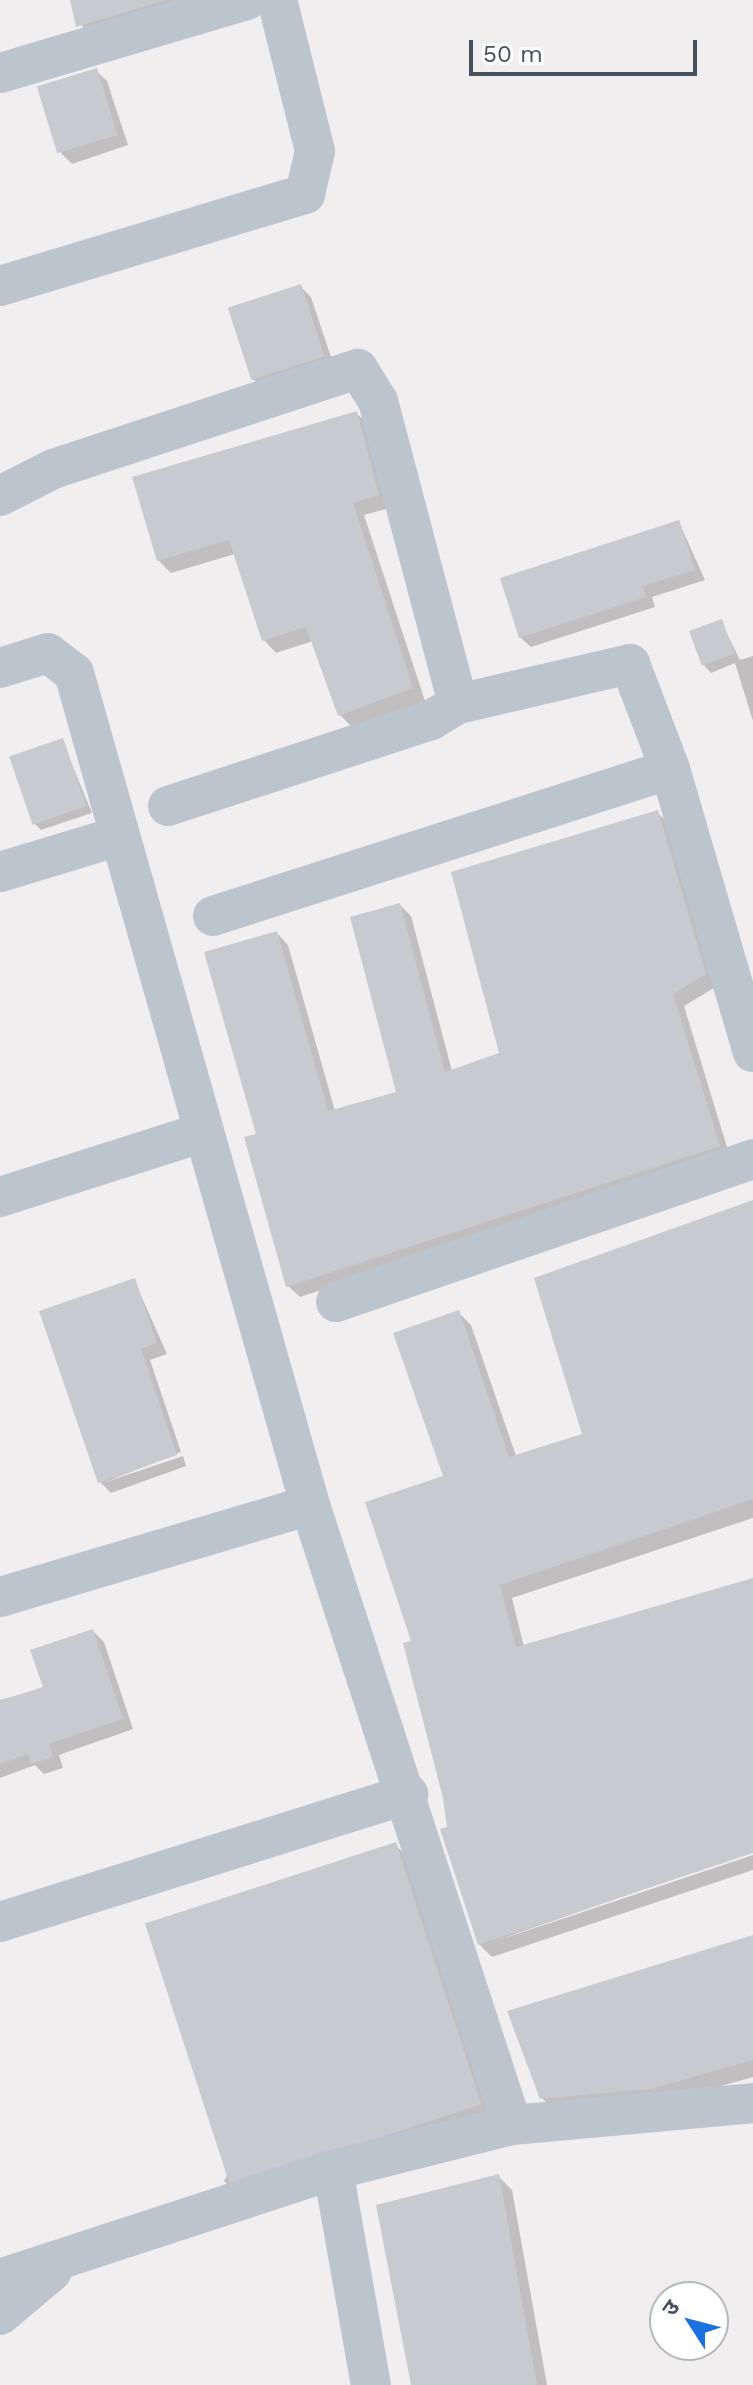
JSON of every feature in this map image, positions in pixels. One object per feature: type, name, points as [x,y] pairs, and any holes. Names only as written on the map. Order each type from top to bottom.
[{"type":"street","points":[[0,73],[247,0]]},
{"type":"street","points":[[0,286],[305,194],[315,151],[277,0]]},
{"type":"street","points":[[0,496],[53,469],[358,369],[378,401],[458,704]]},
{"type":"street","points":[[0,668],[48,653],[74,673],[310,1505],[408,1794],[512,2125]]},
{"type":"street","points":[[168,806],[431,720],[458,704],[630,664],[670,769],[753,1052]]},
{"type":"street","points":[[213,916],[670,769]]},
{"type":"street","points":[[0,872],[119,836]]},
{"type":"street","points":[[0,1197],[204,1132]]},
{"type":"street","points":[[336,1302],[753,1159]]},
{"type":"street","points":[[0,1597],[310,1505]]},
{"type":"street","points":[[0,1922],[408,1794]]},
{"type":"street","points":[[0,2279],[60,2264],[333,2170],[512,2125],[753,2103]]},
{"type":"street","points":[[333,2170],[371,2385]]},
{"type":"street","points":[[0,2315],[60,2264]]},
{"type":"building","points":[[70,0],[166,0],[76,27]]},
{"type":"building","points":[[97,68],[117,135],[57,153],[37,86]]},
{"type":"building","points":[[301,284],[324,356],[251,380],[228,308]]},
{"type":"building","points":[[357,411],[379,495],[353,503],[413,688],[338,716],[306,627],[262,641],[229,540],[157,561],[132,477]]},
{"type":"building","points":[[679,520],[695,570],[643,586],[646,597],[519,638],[500,578]]},
{"type":"building","points":[[722,619],[735,654],[702,666],[689,631]]},
{"type":"building","points":[[63,738],[86,806],[33,825],[9,757]]},
{"type":"building","points":[[658,810],[706,974],[673,994],[720,1146],[286,1287],[244,1137],[256,1134],[204,952],[277,931],[328,1111],[396,1092],[350,917],[400,903],[445,1072],[499,1053],[451,872]]},
{"type":"building","points":[[753,1200],[753,1499],[500,1585],[516,1647],[753,1578],[753,1853],[478,1945],[440,1829],[447,1827],[443,1798],[403,1643],[411,1641],[365,1502],[443,1476],[393,1333],[459,1310],[509,1457],[582,1434],[534,1278]]},
{"type":"building","points":[[135,1278],[157,1343],[141,1349],[177,1455],[98,1483],[39,1311]]},
{"type":"building","points":[[93,1629],[123,1719],[49,1744],[53,1757],[31,1764],[28,1754],[0,1764],[0,1701],[43,1687],[30,1650]]},
{"type":"building","points":[[396,1842],[481,2104],[230,2186],[145,1924]]},
{"type":"building","points":[[753,1935],[753,2060],[651,2089],[540,2099],[507,2011]]},
{"type":"building","points":[[499,2174],[537,2385],[411,2385],[376,2205]]}]
